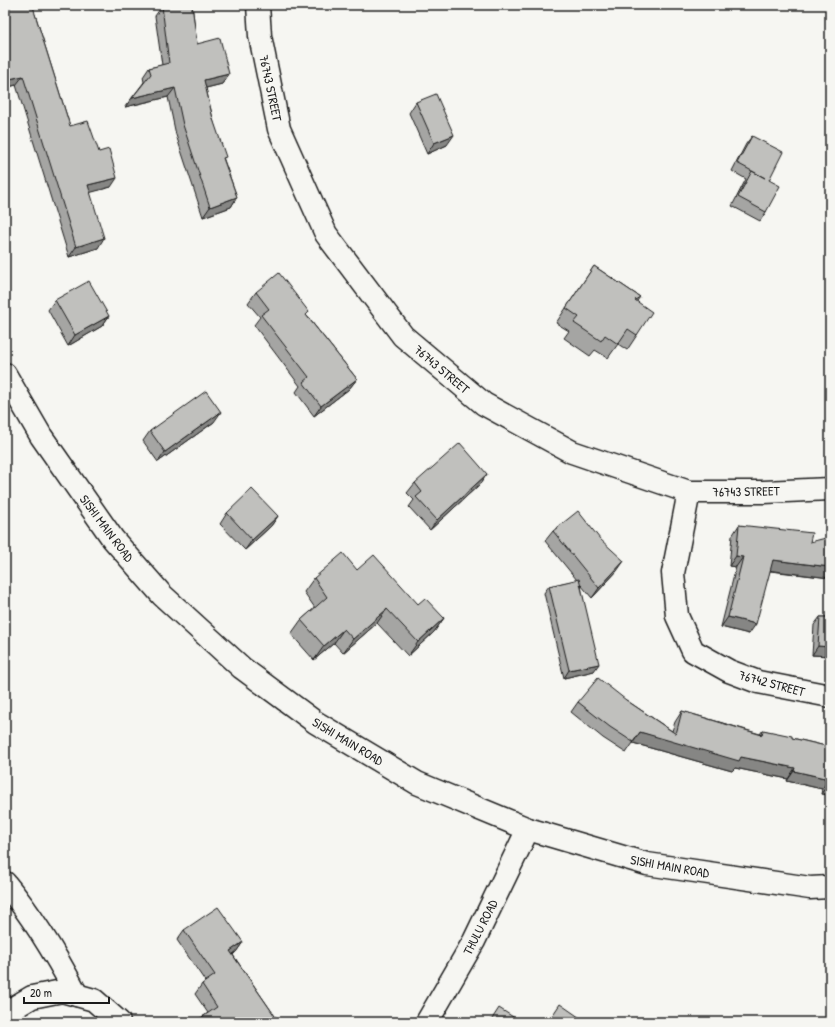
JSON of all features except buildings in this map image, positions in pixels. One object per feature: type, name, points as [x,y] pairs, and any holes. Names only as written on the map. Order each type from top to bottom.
[{"type":"street","name":"76743 STREET","points":[[258,5],[260,36],[279,129],[326,234],[403,336],[484,404],[572,452],[689,492],[764,492],[830,489]]},
{"type":"street","name":"SISHI MAIN ROAD","points":[[5,374],[41,436],[113,539],[162,595],[242,668],[315,722],[417,783],[528,829],[647,864],[810,888],[830,887]]},
{"type":"street","name":"76742 STREET","points":[[689,492],[673,573],[677,616],[693,650],[729,671],[758,682],[830,696]]},
{"type":"street","name":"THULU ROAD","points":[[427,1022],[474,941],[528,829]]},
{"type":"street","points":[[5,883],[26,908],[52,949],[76,995]]},
{"type":"street","points":[[5,1013],[32,997],[62,991],[94,1000],[119,1022]]}]
